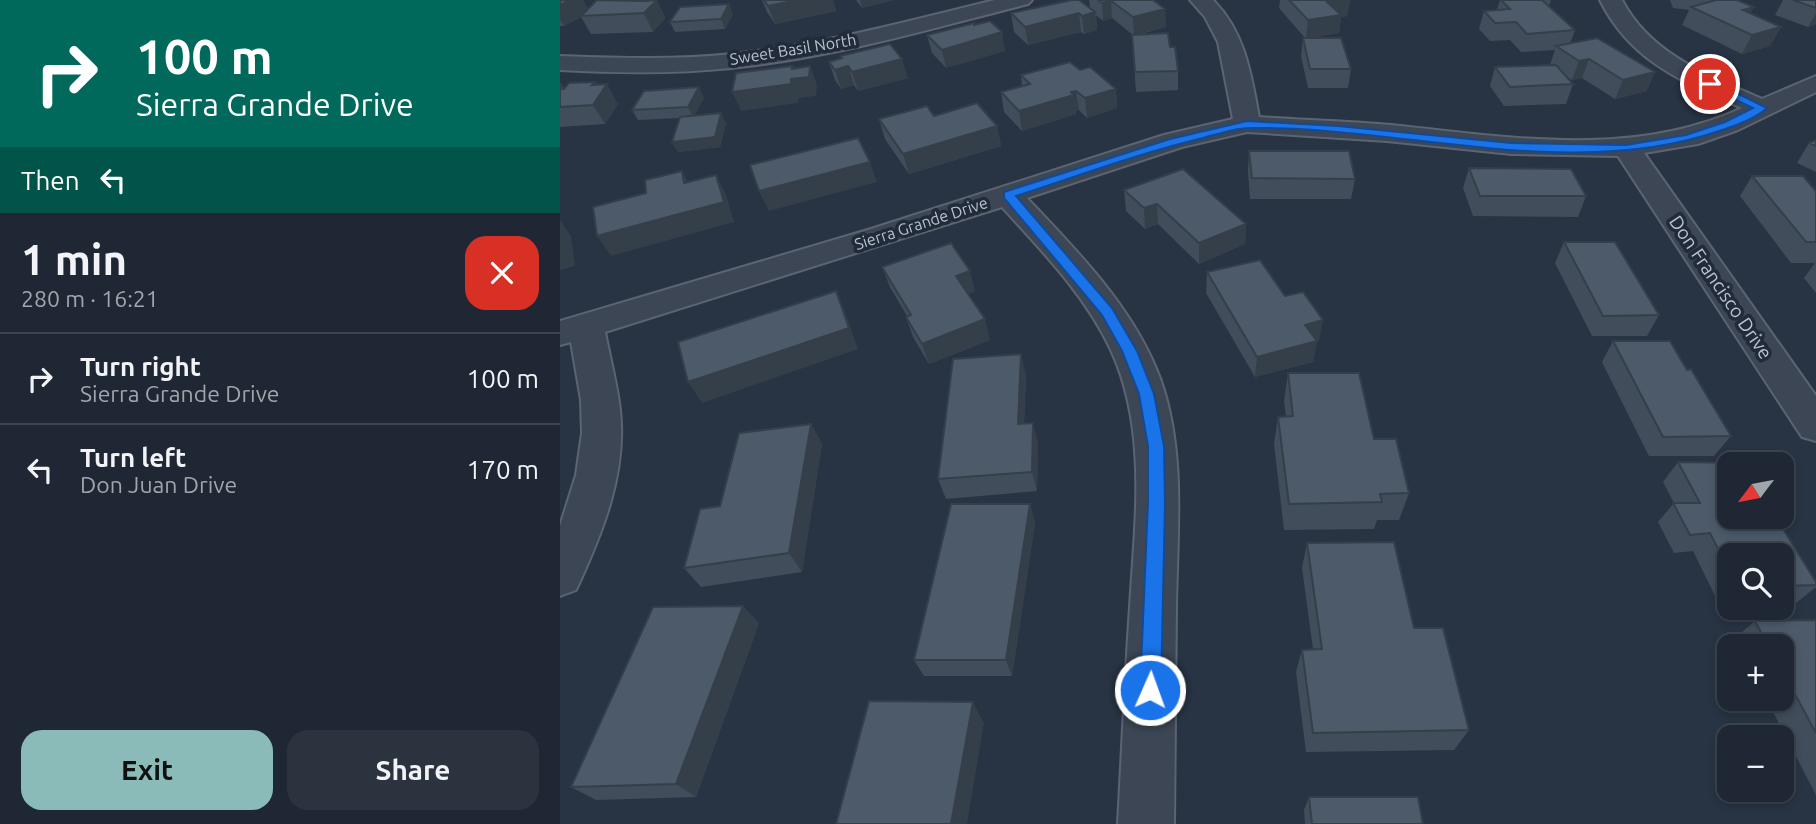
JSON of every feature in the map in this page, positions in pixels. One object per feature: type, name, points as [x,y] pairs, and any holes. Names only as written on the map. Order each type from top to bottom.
[{"type":"street","name":"Sweet Basil North","points":[[560,63],[621,66],[756,58],[831,44],[1021,0]]},
{"type":"street","points":[[1201,0],[1226,32],[1235,55],[1247,124]]},
{"type":"street","points":[[1611,0],[1624,25],[1642,44],[1669,62],[1762,108]]},
{"type":"street","name":"Sierra Grande Drive","points":[[573,329],[1174,141],[1247,124],[1326,128],[1511,146],[1626,148],[1688,138],[1729,124],[1816,83]]},
{"type":"street","name":"Don Francisco Drive","points":[[1626,148],[1816,426]]},
{"type":"street","points":[[1008,195],[1107,312],[1130,351],[1147,394],[1156,446],[1157,503],[1146,824]]},
{"type":"street","points":[[560,576],[582,529],[600,466],[601,411],[573,329]]},
{"type":"building","points":[[597,0],[657,0],[644,13],[581,16]]},
{"type":"building","points":[[764,0],[798,0],[768,6]]},
{"type":"building","points":[[1079,0],[1095,12],[1082,16],[1079,13],[1025,27],[1011,13]]},
{"type":"building","points":[[1098,0],[1153,0],[1165,9],[1133,17],[1111,1],[1102,3]]},
{"type":"building","points":[[1289,0],[1339,0],[1327,2],[1341,15],[1308,20]]},
{"type":"building","points":[[1501,0],[1542,0],[1575,30],[1527,34],[1516,22],[1495,23],[1484,11],[1510,9]]},
{"type":"building","points":[[1716,0],[1737,0],[1754,7],[1743,10],[1781,27],[1752,35],[1691,7]]},
{"type":"building","points":[[1793,0],[1816,0],[1816,8]]},
{"type":"building","points":[[729,4],[721,19],[670,22],[680,7]]},
{"type":"building","points":[[990,21],[1002,32],[942,50],[927,35],[974,23]]},
{"type":"building","points":[[1168,33],[1170,47],[1175,47],[1178,71],[1135,72],[1132,35]]},
{"type":"building","points":[[1303,38],[1341,38],[1351,69],[1310,69]]},
{"type":"building","points":[[1597,38],[1655,72],[1623,80],[1589,59],[1579,61],[1556,46]]},
{"type":"building","points":[[890,44],[902,59],[852,72],[848,66],[835,70],[829,62],[842,58],[840,56]]},
{"type":"building","points":[[1070,62],[1080,70],[1090,67],[1116,89],[1085,98],[1076,91],[1071,92],[1074,95],[1019,111],[1001,92],[1030,84],[1021,75]]},
{"type":"building","points":[[1556,65],[1573,84],[1510,87],[1495,67]]},
{"type":"building","points":[[792,66],[792,69],[810,66],[809,77],[791,79],[791,84],[732,92],[736,73]]},
{"type":"building","points":[[595,82],[592,85],[607,84],[593,105],[560,107],[560,89],[564,89],[569,83]]},
{"type":"building","points":[[699,87],[688,107],[632,110],[644,91]]},
{"type":"building","points":[[977,103],[997,126],[903,154],[879,119],[927,106],[934,116]]},
{"type":"building","points":[[721,113],[715,137],[672,142],[680,117]]},
{"type":"building","points":[[858,138],[870,162],[759,191],[750,165]]},
{"type":"building","points":[[1249,151],[1349,151],[1355,179],[1252,178]]},
{"type":"building","points":[[1469,168],[1571,169],[1586,196],[1480,196]]},
{"type":"building","points":[[1183,169],[1246,224],[1199,243],[1157,204],[1144,208],[1124,190]]},
{"type":"building","points":[[682,171],[684,183],[716,175],[724,202],[597,236],[593,207],[646,193],[645,180]]},
{"type":"building","points":[[1752,176],[1803,176],[1816,191],[1816,242],[1806,242]]},
{"type":"building","points":[[1564,242],[1615,242],[1659,315],[1603,316]]},
{"type":"building","points":[[951,243],[970,271],[956,276],[985,319],[922,344],[906,317],[911,315],[882,267]]},
{"type":"building","points":[[1260,260],[1285,296],[1303,292],[1323,320],[1305,325],[1317,341],[1257,357],[1207,272]]},
{"type":"building","points":[[836,291],[849,328],[688,382],[678,342]]},
{"type":"building","points":[[1613,341],[1670,341],[1687,370],[1691,369],[1731,436],[1663,437]]},
{"type":"building","points":[[1021,354],[1018,424],[1033,423],[1032,472],[938,479],[953,359]]},
{"type":"building","points":[[1288,373],[1359,373],[1374,439],[1396,439],[1409,493],[1380,494],[1382,502],[1289,504],[1278,417],[1293,416]]},
{"type":"building","points":[[811,424],[789,553],[684,568],[700,509],[720,506],[739,433]]},
{"type":"building","points":[[1678,462],[1717,463],[1717,529],[1783,529],[1792,543],[1717,543],[1717,547],[1710,533],[1690,535],[1673,503],[1700,503]]},
{"type":"building","points":[[951,504],[1030,504],[1006,660],[914,660]]},
{"type":"building","points":[[1394,542],[1414,628],[1443,628],[1469,730],[1313,733],[1302,650],[1322,649],[1307,543]]},
{"type":"building","points":[[1794,547],[1816,582],[1816,585],[1794,586]]},
{"type":"building","points":[[743,606],[676,784],[571,787],[653,607]]},
{"type":"building","points":[[1816,620],[1816,733],[1794,692],[1794,634],[1762,634],[1755,621]]},
{"type":"building","points":[[869,701],[973,702],[951,824],[836,824]]},
{"type":"building","points":[[1309,797],[1418,797],[1423,824],[1312,824]]},
{"type":"route","points":[[1150,690],[1157,503],[1156,446],[1147,394],[1130,351],[1107,312],[1008,195],[1174,141],[1247,124],[1387,133],[1511,146],[1626,148],[1658,145],[1688,138],[1729,124],[1762,108],[1710,84]]}]
